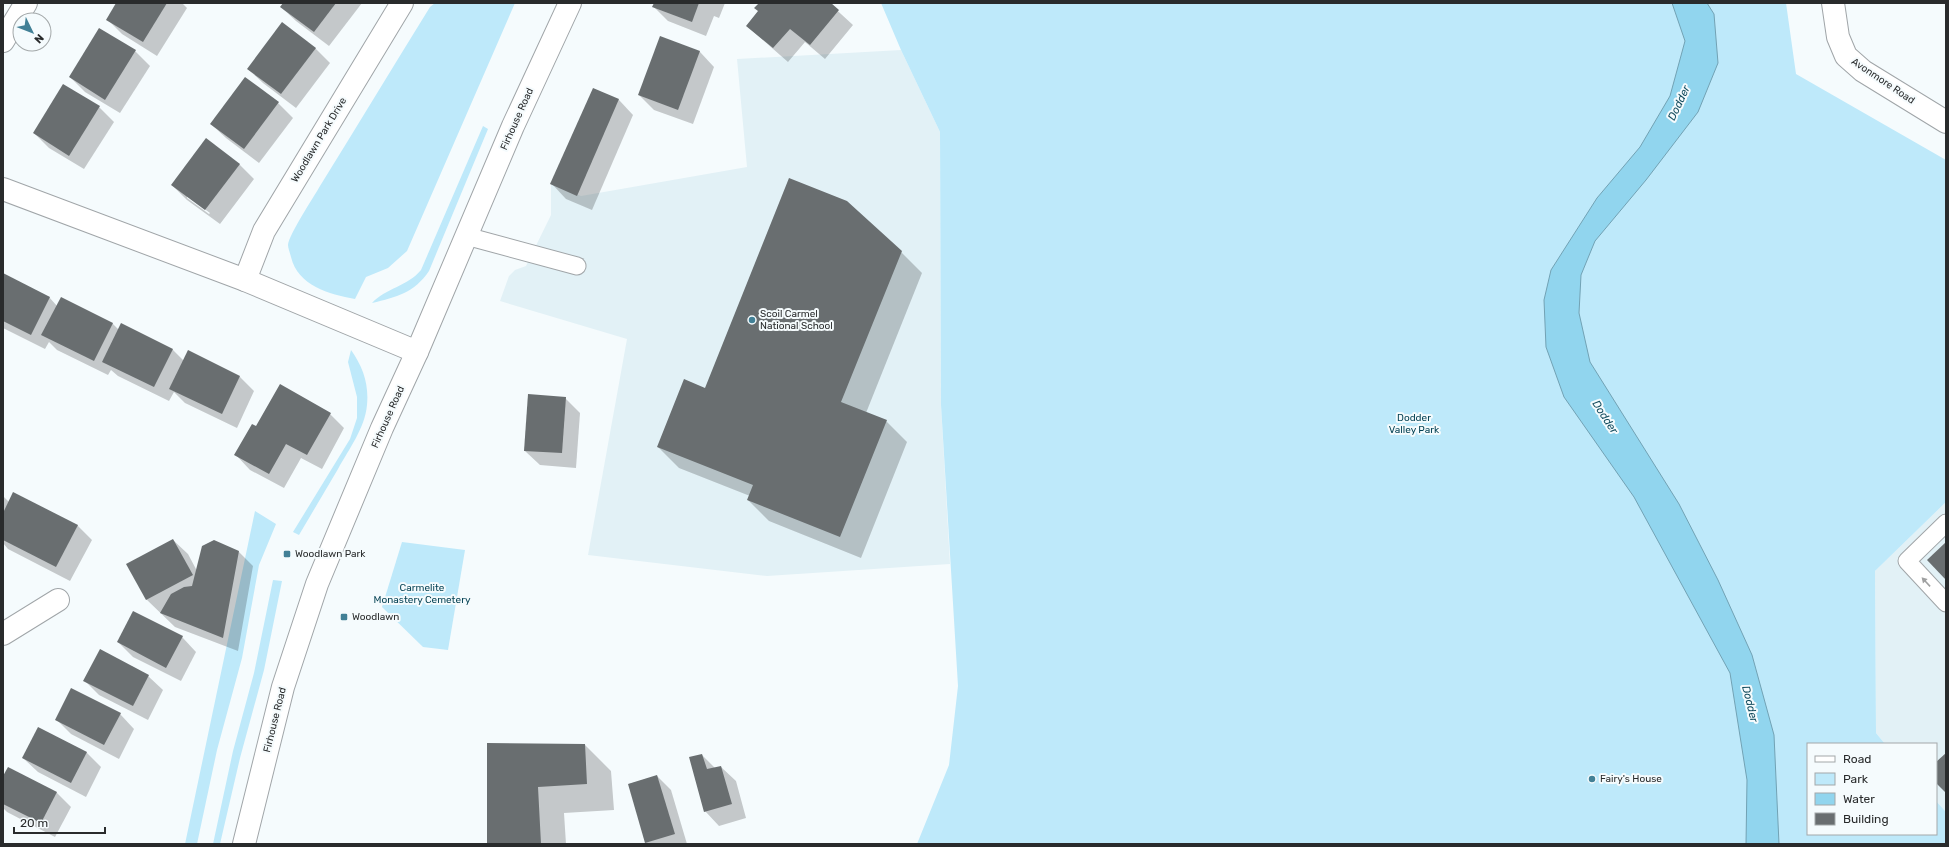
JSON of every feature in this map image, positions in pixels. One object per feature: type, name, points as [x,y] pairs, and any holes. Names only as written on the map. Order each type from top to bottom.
[{"type":"street","points":[[3,41],[26,3]]},
{"type":"street","name":"Woodlawn Park Drive","points":[[245,280],[264,231],[402,3]]},
{"type":"street","name":"Firhouse Road","points":[[244,844],[283,687],[317,584],[382,428],[417,352],[513,126],[570,3]]},
{"type":"street","name":"Avonmore Road","points":[[1834,3],[1838,37],[1846,56],[1863,71],[1946,122]]},
{"type":"street","points":[[3,189],[245,280],[417,352]]},
{"type":"street","points":[[3,634],[58,600]]},
{"type":"lane","points":[[466,236],[578,266]]},
{"type":"lane","points":[[1946,523],[1907,561],[1946,603]]},
{"type":"shaded area","name":"Scoil Carmel National School","points":[[901,50],[940,132],[941,405],[950,564],[767,576],[588,555],[627,339],[500,301],[509,276],[515,270],[526,266],[551,215],[551,183],[581,196],[747,167],[737,59]]},
{"type":"shaded area","points":[[1946,502],[1946,812],[1937,802],[1937,743],[1884,743],[1876,733],[1875,571]]},
{"type":"green space","points":[[435,3],[515,3],[407,251],[388,268],[366,277],[355,299],[325,291],[307,282],[300,275],[291,257],[288,246],[289,240],[302,216],[416,29],[430,7]]},
{"type":"green space","name":"Dodder Valley Park","points":[[881,3],[1786,3],[1796,74],[1946,160],[1946,502],[1875,571],[1876,733],[1884,743],[1807,743],[1807,835],[1937,835],[1937,802],[1946,812],[1946,844],[917,844],[949,765],[958,686],[941,405],[940,132],[901,50]]},
{"type":"green space","points":[[483,126],[488,129],[429,271],[417,284],[404,293],[389,299],[372,303],[384,294],[410,280],[421,270]]},
{"type":"green space","points":[[351,350],[362,369],[366,383],[366,414],[356,438],[299,535],[293,532],[350,439],[357,418],[357,397],[348,362]]},
{"type":"green space","points":[[255,511],[276,524],[259,565],[242,658],[217,750],[197,844],[185,844]]},
{"type":"green space","name":"Carmelite Monastery Cemetery","points":[[402,542],[465,550],[448,650],[423,647],[382,607]]},
{"type":"green space","points":[[273,580],[282,581],[264,670],[240,758],[220,844],[213,844],[233,751],[254,673]]},
{"type":"water","name":"Dodder","points":[[1672,3],[1707,3],[1714,14],[1718,63],[1698,112],[1646,180],[1595,241],[1581,275],[1579,313],[1590,362],[1679,504],[1718,580],[1752,655],[1774,735],[1779,844],[1746,844],[1747,780],[1730,673],[1634,497],[1564,397],[1546,347],[1544,300],[1551,270],[1597,198],[1640,147],[1670,96],[1685,41]]},
{"type":"building","points":[[116,3],[167,3],[143,42],[106,20]]},
{"type":"building","points":[[283,3],[336,3],[314,32],[280,7]]},
{"type":"building","points":[[654,3],[699,3],[692,22],[652,7]]},
{"type":"building","points":[[759,3],[831,3],[839,10],[810,45],[790,29],[773,48],[746,26],[758,11],[754,8]]},
{"type":"building","points":[[282,22],[316,48],[281,94],[247,69]]},
{"type":"building","points":[[99,28],[136,50],[105,100],[69,77]]},
{"type":"building","points":[[660,36],[700,51],[678,110],[638,95]]},
{"type":"building","points":[[245,77],[279,102],[244,149],[210,124]]},
{"type":"building","points":[[63,84],[100,106],[69,156],[33,133]]},
{"type":"building","points":[[593,88],[619,99],[577,196],[550,184]]},
{"type":"building","points":[[206,138],[240,164],[205,210],[171,185]]},
{"type":"building","points":[[789,178],[847,201],[902,251],[841,402],[887,420],[840,537],[747,500],[753,485],[657,447],[684,379],[705,388]]},
{"type":"building","points":[[3,273],[50,297],[31,335],[3,321]]},
{"type":"building","points":[[61,297],[113,323],[94,361],[41,335]]},
{"type":"building","points":[[121,323],[173,349],[154,387],[102,362]]},
{"type":"building","points":[[188,350],[240,376],[222,414],[169,389]]},
{"type":"building","points":[[280,384],[331,413],[307,455],[286,444],[269,474],[234,455],[252,424],[256,426]]},
{"type":"building","points":[[528,394],[566,397],[562,453],[524,451]]},
{"type":"building","points":[[13,492],[78,525],[56,567],[3,540],[3,513]]},
{"type":"building","points":[[173,539],[193,575],[146,600],[126,564]]},
{"type":"building","points":[[214,540],[239,551],[223,638],[160,613],[171,594],[184,587],[192,586],[202,546]]},
{"type":"building","points":[[1946,542],[1946,580],[1927,560]]},
{"type":"building","points":[[133,611],[183,636],[166,668],[117,642]]},
{"type":"building","points":[[100,649],[149,675],[133,706],[83,681]]},
{"type":"building","points":[[71,688],[121,713],[104,745],[55,720]]},
{"type":"building","points":[[38,727],[87,752],[71,783],[22,758]]},
{"type":"building","points":[[487,743],[585,744],[587,784],[538,787],[541,844],[487,844]]},
{"type":"building","points":[[1946,753],[1946,793],[1937,784],[1937,761]]},
{"type":"building","points":[[702,754],[707,769],[721,766],[732,804],[704,812],[689,757]]},
{"type":"building","points":[[8,767],[57,792],[41,823],[3,804],[3,776]]},
{"type":"building","points":[[657,775],[675,834],[645,843],[628,784]]},
{"type":"place","name":"Scoil Carmel National School","points":[[752,320]]},
{"type":"place","name":"Woodlawn Park","points":[[287,554]]},
{"type":"place","name":"Woodlawn","points":[[344,617]]},
{"type":"place","name":"Fairy's House","points":[[1592,779]]}]
